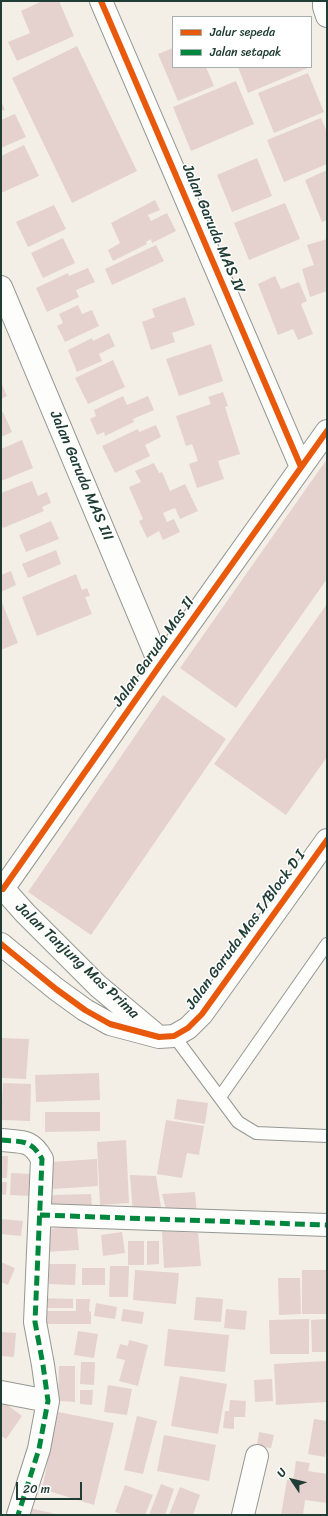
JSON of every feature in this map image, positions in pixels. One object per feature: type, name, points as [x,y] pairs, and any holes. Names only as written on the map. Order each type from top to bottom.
[{"type":"street","name":"Jalan Garuda MAS IV","points":[[101,1],[301,467]]},
{"type":"street","points":[[324,1],[327,16]]},
{"type":"street","name":"Jalan Garuda MAS III","points":[[1,287],[160,665]]},
{"type":"street","name":"Jalan Garuda Mas II","points":[[2,888],[327,431]]},
{"type":"street","name":"Jalan Garuda Mas I/Block D I","points":[[167,1036],[188,1028],[202,1014],[327,840]]},
{"type":"street","name":"Jalan Tanjung Mas Prima","points":[[2,888],[98,986],[167,1036]]},
{"type":"street","name":"Jalan Tanjung Mas Prima","points":[[1,944],[56,989],[85,1010],[110,1024],[167,1036]]},
{"type":"street","points":[[1,1140],[30,1144],[38,1151],[42,1159],[35,1322],[48,1401],[39,1449],[18,1515]]},
{"type":"street","points":[[40,1215],[327,1225]]},
{"type":"street","points":[[1,1392],[48,1401]]},
{"type":"street","points":[[243,1515],[257,1456]]},
{"type":"lane","points":[[220,1098],[327,944]]},
{"type":"lane","points":[[167,1036],[220,1098],[238,1122],[256,1133],[327,1136]]},
{"type":"building","points":[[42,1],[59,1],[74,36],[17,61],[8,42],[30,33],[21,11]]},
{"type":"building","points":[[77,46],[137,171],[72,203],[12,78]]},
{"type":"building","points":[[172,48],[172,68],[206,68],[214,86],[178,101],[158,54]]},
{"type":"building","points":[[238,68],[308,68],[248,93]]},
{"type":"building","points":[[308,73],[324,112],[274,133],[258,93]]},
{"type":"building","points":[[236,81],[254,124],[191,151],[173,107]]},
{"type":"building","points":[[1,101],[5,110],[1,111]]},
{"type":"building","points":[[15,114],[26,137],[1,148],[1,120]]},
{"type":"building","points":[[321,118],[327,132],[327,164],[284,182],[267,140]]},
{"type":"building","points":[[24,145],[39,176],[1,193],[1,156]]},
{"type":"building","points":[[257,158],[272,196],[232,212],[217,175]]},
{"type":"building","points":[[327,170],[327,220],[322,222],[305,180]]},
{"type":"building","points":[[155,200],[160,210],[148,215],[151,221],[167,213],[176,231],[152,243],[151,239],[146,242],[147,244],[113,261],[108,250],[120,243],[111,223]]},
{"type":"building","points":[[285,203],[300,239],[249,260],[234,223]]},
{"type":"building","points":[[54,205],[66,229],[28,247],[16,222]]},
{"type":"building","points":[[63,238],[75,263],[43,278],[31,253]]},
{"type":"building","points":[[327,239],[327,291],[310,297],[302,269],[314,265],[307,245]]},
{"type":"building","points":[[156,245],[164,261],[112,285],[105,269]]},
{"type":"building","points":[[88,268],[95,282],[76,290],[79,297],[47,312],[36,288],[68,273],[69,276]]},
{"type":"building","points":[[275,276],[281,289],[299,282],[307,301],[301,304],[313,334],[298,340],[293,329],[278,335],[258,284]]},
{"type":"building","points":[[185,297],[195,325],[172,333],[175,342],[151,350],[142,322],[155,317],[152,309]]},
{"type":"building","points":[[78,305],[82,314],[92,310],[99,326],[65,342],[57,326],[63,323],[59,314]]},
{"type":"building","points":[[109,333],[115,346],[99,354],[102,361],[77,372],[68,350],[92,338],[93,341]]},
{"type":"building","points":[[211,344],[223,381],[179,396],[166,359]]},
{"type":"building","points":[[113,360],[125,387],[88,404],[75,378]]},
{"type":"building","points":[[1,382],[7,396],[1,399]]},
{"type":"building","points":[[223,392],[228,406],[225,407],[240,454],[218,461],[224,479],[197,488],[189,464],[198,461],[192,444],[186,446],[176,416],[211,404],[208,397]]},
{"type":"building","points":[[123,396],[127,405],[148,396],[154,410],[133,419],[134,422],[105,436],[104,432],[97,435],[90,419],[96,416],[94,410]]},
{"type":"building","points":[[3,412],[12,432],[1,437],[1,413]]},
{"type":"building","points":[[156,425],[161,437],[145,445],[150,456],[115,473],[102,446],[138,429],[139,432]]},
{"type":"building","points":[[22,440],[33,468],[1,481],[1,449]]},
{"type":"building","points":[[327,459],[327,579],[236,708],[180,668]]},
{"type":"building","points":[[154,463],[159,473],[162,472],[170,491],[185,484],[198,511],[180,519],[175,508],[163,513],[167,522],[174,519],[180,532],[163,540],[159,531],[147,538],[139,521],[143,519],[129,487],[141,482],[135,471]]},
{"type":"building","points":[[32,481],[38,496],[47,492],[51,503],[42,507],[44,511],[3,528],[1,524],[1,493]]},
{"type":"building","points":[[51,521],[59,539],[26,552],[19,535]]},
{"type":"building","points":[[56,550],[61,564],[28,578],[22,564]]},
{"type":"building","points":[[11,571],[16,585],[1,592],[1,575]]},
{"type":"building","points":[[76,574],[82,590],[87,588],[90,596],[85,597],[92,614],[37,636],[22,597]]},
{"type":"building","points":[[1,600],[18,643],[1,650]]},
{"type":"building","points":[[327,604],[327,757],[286,815],[214,764]]},
{"type":"building","points":[[163,695],[226,739],[91,935],[28,892]]},
{"type":"building","points":[[2,1038],[29,1039],[26,1079],[1,1078]]},
{"type":"building","points":[[99,1073],[100,1100],[36,1102],[35,1075]]},
{"type":"building","points":[[3,1083],[31,1084],[30,1121],[1,1120]]},
{"type":"building","points":[[177,1099],[208,1103],[205,1124],[174,1119]]},
{"type":"building","points":[[45,1112],[100,1112],[100,1131],[45,1132]]},
{"type":"building","points":[[166,1120],[204,1126],[199,1155],[187,1153],[182,1178],[157,1174]]},
{"type":"building","points":[[126,1140],[129,1203],[100,1205],[97,1142]]},
{"type":"building","points":[[1,1156],[8,1156],[7,1178],[1,1178]]},
{"type":"building","points":[[97,1159],[98,1186],[53,1189],[51,1162]]},
{"type":"building","points":[[11,1173],[33,1174],[32,1196],[10,1195]]},
{"type":"building","points":[[130,1175],[156,1176],[162,1213],[133,1215]]},
{"type":"building","points":[[1,1182],[7,1182],[6,1195],[1,1194]]},
{"type":"building","points":[[195,1192],[197,1214],[166,1209],[162,1194]]},
{"type":"building","points":[[91,1194],[92,1207],[45,1210],[53,1195]]},
{"type":"building","points":[[1,1219],[23,1221],[21,1236],[1,1234]]},
{"type":"building","points":[[77,1227],[79,1250],[45,1252],[44,1229]]},
{"type":"building","points":[[162,1231],[198,1233],[201,1266],[164,1268]]},
{"type":"building","points":[[122,1232],[125,1253],[103,1256],[101,1235]]},
{"type":"building","points":[[128,1241],[144,1241],[144,1265],[128,1265]]},
{"type":"building","points":[[147,1241],[159,1241],[159,1264],[147,1265]]},
{"type":"building","points":[[1,1262],[15,1268],[8,1285],[1,1282]]},
{"type":"building","points":[[49,1264],[76,1264],[75,1285],[49,1284]]},
{"type":"building","points":[[110,1266],[129,1266],[128,1297],[109,1297]]},
{"type":"building","points":[[82,1268],[105,1268],[105,1285],[82,1285]]},
{"type":"building","points":[[135,1270],[179,1273],[176,1304],[133,1300]]},
{"type":"building","points":[[302,1270],[327,1270],[327,1314],[302,1314]]},
{"type":"building","points":[[278,1278],[300,1278],[301,1314],[279,1315]]},
{"type":"building","points":[[196,1297],[223,1299],[221,1322],[194,1320]]},
{"type":"building","points":[[40,1298],[73,1299],[73,1308],[40,1308]]},
{"type":"building","points":[[76,1299],[90,1299],[89,1311],[91,1312],[91,1324],[44,1324],[44,1311],[76,1311]]},
{"type":"building","points":[[96,1303],[117,1307],[115,1319],[94,1316]]},
{"type":"building","points":[[123,1309],[144,1312],[142,1324],[121,1321]]},
{"type":"building","points":[[226,1309],[247,1311],[245,1330],[224,1328]]},
{"type":"building","points":[[309,1319],[309,1354],[270,1354],[269,1320]]},
{"type":"building","points":[[327,1319],[327,1352],[312,1352],[311,1320]]},
{"type":"building","points":[[168,1329],[229,1335],[225,1372],[164,1366]]},
{"type":"building","points":[[78,1331],[98,1334],[94,1358],[74,1355]]},
{"type":"building","points":[[1,1332],[16,1333],[14,1357],[1,1356]]},
{"type":"building","points":[[129,1340],[148,1345],[138,1386],[119,1381],[125,1360],[116,1358],[120,1344],[128,1346]]},
{"type":"building","points":[[327,1361],[327,1402],[276,1405],[274,1364]]},
{"type":"building","points":[[81,1362],[95,1362],[94,1385],[80,1384]]},
{"type":"building","points":[[59,1366],[75,1366],[75,1402],[58,1401]]},
{"type":"building","points":[[180,1376],[227,1384],[218,1434],[171,1426]]},
{"type":"building","points":[[272,1379],[273,1401],[255,1402],[254,1380]]},
{"type":"building","points":[[108,1385],[132,1389],[127,1415],[104,1412]]},
{"type":"building","points":[[80,1390],[93,1390],[92,1405],[80,1404]]},
{"type":"building","points":[[1,1400],[22,1416],[6,1439],[1,1436]]},
{"type":"building","points":[[230,1400],[246,1401],[245,1417],[234,1417],[234,1429],[223,1428],[225,1411],[229,1411]]},
{"type":"building","points":[[58,1412],[114,1423],[94,1505],[42,1489]]},
{"type":"building","points":[[137,1416],[157,1421],[143,1474],[124,1470]]},
{"type":"building","points":[[314,1419],[327,1421],[327,1448],[325,1457],[308,1454]]},
{"type":"building","points":[[259,1432],[274,1435],[271,1448],[257,1446]]},
{"type":"building","points":[[164,1435],[216,1445],[209,1481],[157,1471]]},
{"type":"building","points":[[296,1461],[310,1463],[308,1471],[327,1474],[327,1503],[305,1500],[303,1515],[281,1515],[287,1480],[293,1481]]},
{"type":"building","points":[[161,1484],[174,1489],[165,1515],[149,1515]]},
{"type":"building","points":[[125,1485],[153,1495],[145,1515],[124,1515],[115,1512]]},
{"type":"building","points":[[180,1487],[200,1495],[193,1515],[169,1515]]},
{"type":"building","points":[[29,1508],[56,1514],[56,1515],[27,1515]]},
{"type":"marked path","points":[[1,1140],[20,1142],[30,1145],[42,1159],[35,1322],[48,1401],[39,1449],[18,1515]]},
{"type":"marked path","points":[[40,1215],[327,1225]]},
{"type":"cycle path","points":[[101,1],[301,467]]},
{"type":"cycle path","points":[[3,889],[327,431]]},
{"type":"cycle path","points":[[1,944],[56,989],[85,1010],[110,1024],[159,1037],[174,1036],[188,1028],[202,1014],[327,840]]}]
